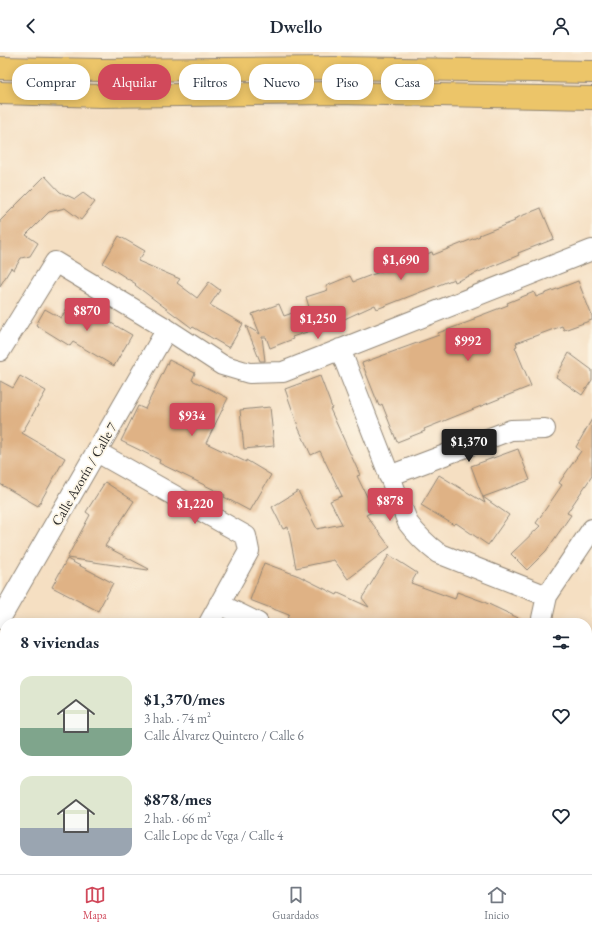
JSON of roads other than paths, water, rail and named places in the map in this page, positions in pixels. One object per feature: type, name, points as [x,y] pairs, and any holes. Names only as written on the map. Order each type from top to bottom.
[{"type":"main road","points":[[0,68],[101,70],[335,68],[592,72]]},
{"type":"main road","points":[[0,93],[102,96],[336,93],[592,98]]},
{"type":"street","points":[[0,351],[55,262],[222,365],[249,373],[283,372],[592,250]]},
{"type":"street","name":"Calle Azorín / Calle 7","points":[[1,618],[167,330]]},
{"type":"street","points":[[340,349],[408,523],[426,544],[438,553],[547,596]]},
{"type":"street","points":[[389,476],[511,430],[545,429]]},
{"type":"street","points":[[97,452],[246,536],[249,551],[212,618]]},
{"type":"street","points":[[542,618],[547,596],[592,529]]},
{"type":"street","points":[[220,604],[248,618]]}]
